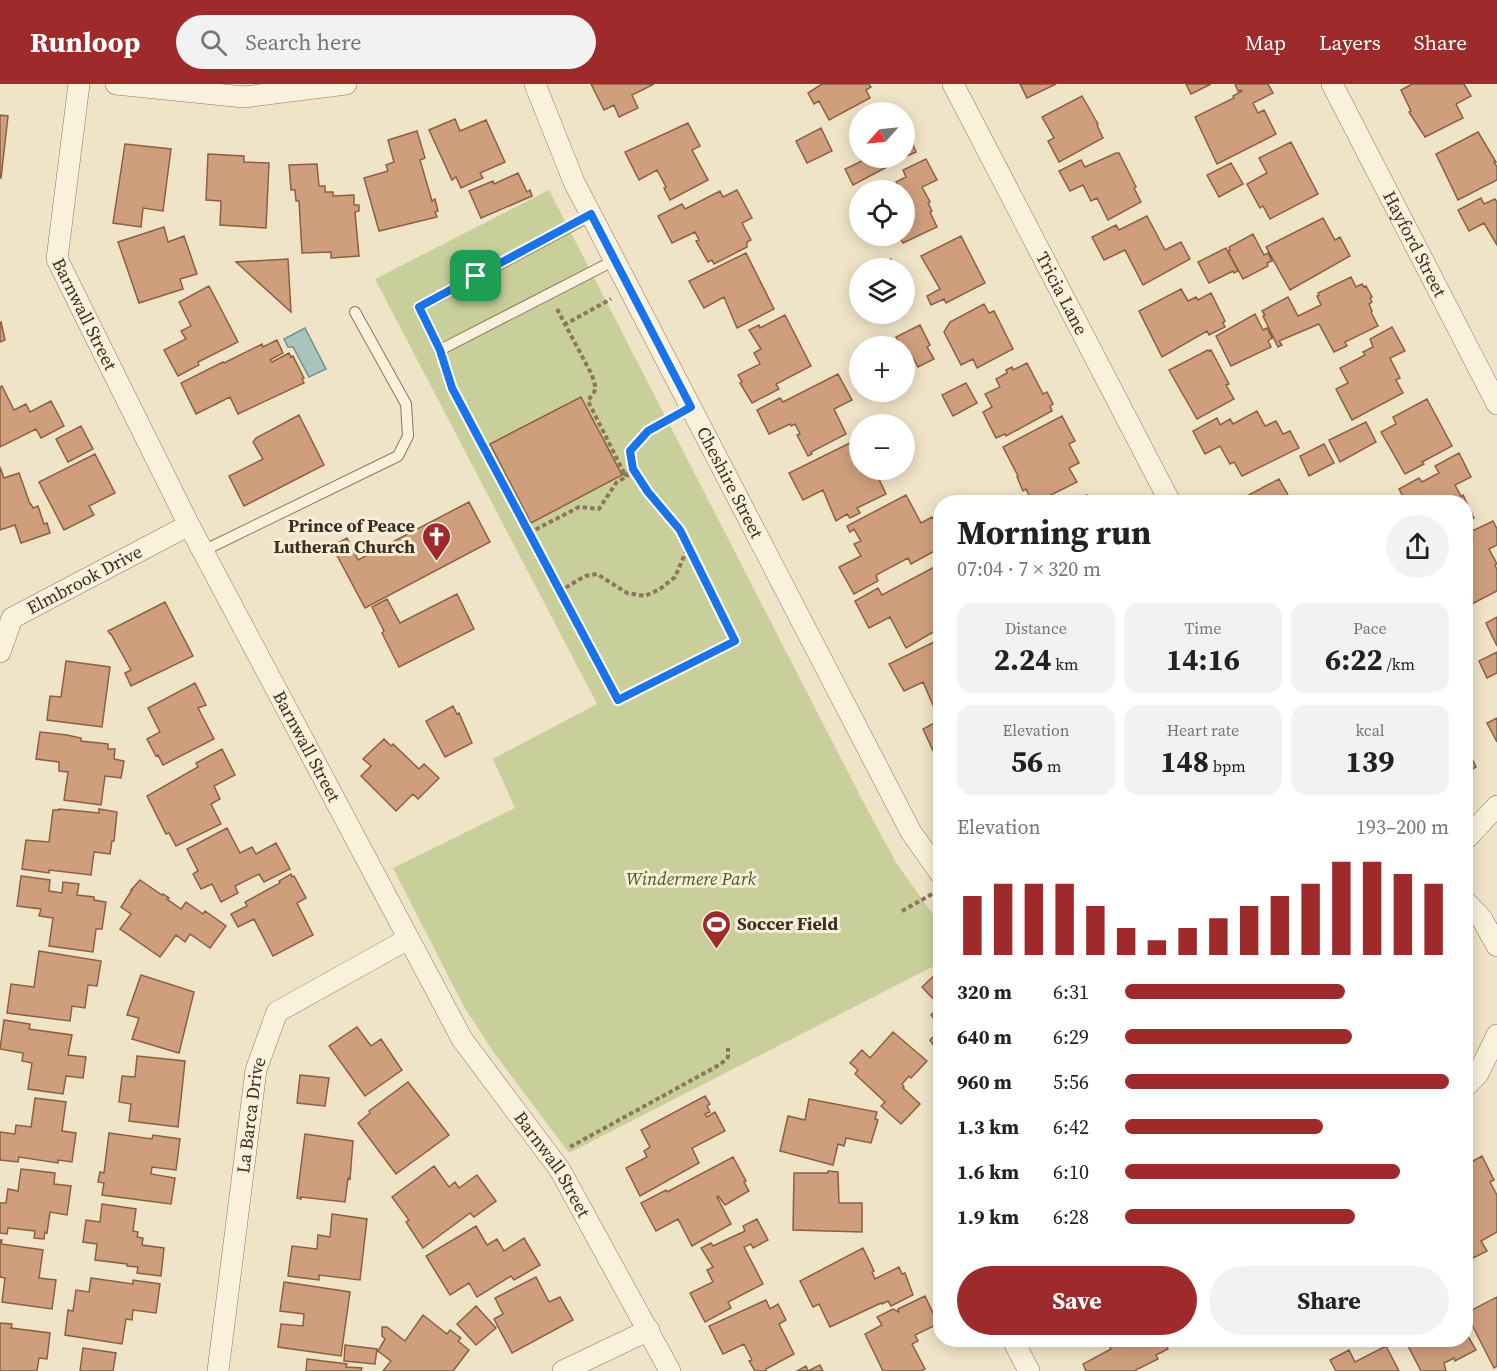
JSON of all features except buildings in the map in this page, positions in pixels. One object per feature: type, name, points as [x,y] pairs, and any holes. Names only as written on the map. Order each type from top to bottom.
[{"type":"street","name":"Barnwall Street","points":[[79,84],[57,259],[189,525],[462,1039],[560,1170],[670,1371]]},
{"type":"street","points":[[116,84],[244,97],[346,84]]},
{"type":"street","name":"Cheshire Street","points":[[535,84],[574,182],[911,832],[933,863]]},
{"type":"street","name":"Tricia Lane","points":[[952,84],[1166,495]]},
{"type":"street","name":"Hayford Street","points":[[1332,84],[1497,404]]},
{"type":"street","name":"Elmbrook Drive","points":[[0,652],[12,618],[189,525]]},
{"type":"street","points":[[1473,832],[1497,807]]},
{"type":"street","points":[[1473,909],[1482,919],[1497,946]]},
{"type":"street","name":"La Barca Drive","points":[[218,1371],[256,1070],[276,1012],[408,939]]},
{"type":"street","points":[[1473,1079],[1478,1074],[1497,1035]]},
{"type":"street","points":[[563,1371],[649,1330]]},
{"type":"street","points":[[1017,1347],[1029,1371]]},
{"type":"lane","points":[[591,214],[419,307],[440,350],[615,260]]},
{"type":"lane","points":[[203,551],[398,456],[408,436],[406,404],[355,312]]},
{"type":"path","points":[[564,325],[629,288]]},
{"type":"path","points":[[529,533],[579,507],[599,509],[616,483],[627,476],[588,401],[596,389],[592,375],[564,325],[550,294]]},
{"type":"path","points":[[440,350],[452,388],[618,700],[735,641],[680,530],[648,492],[633,469],[630,451],[648,431],[691,407]]},
{"type":"path","points":[[624,473],[633,469]]},
{"type":"path","points":[[560,591],[585,576],[597,574],[627,593],[645,596],[660,589],[675,577],[688,547]]},
{"type":"path","points":[[902,911],[933,893]]},
{"type":"path","points":[[551,1158],[721,1064],[728,1057],[728,1048]]},
{"type":"green space","name":"Windermere Park","points":[[549,190],[868,811],[897,864],[933,914],[933,967],[569,1153],[495,1054],[464,1007],[393,868],[515,808],[493,759],[597,704],[375,279]]},
{"type":"water","points":[[305,328],[326,369],[309,377],[293,347],[288,347],[284,339]]},
{"type":"place","name":"Prince of Peace Lutheran Church","points":[[436,562]]},
{"type":"place","name":"Soccer Field","points":[[716,950]]},
{"type":"route","points":[[591,214],[691,407],[648,431],[630,451],[633,469],[648,492],[680,530],[735,641],[618,700],[452,388],[440,350],[419,307],[476,276],[591,214]]}]
